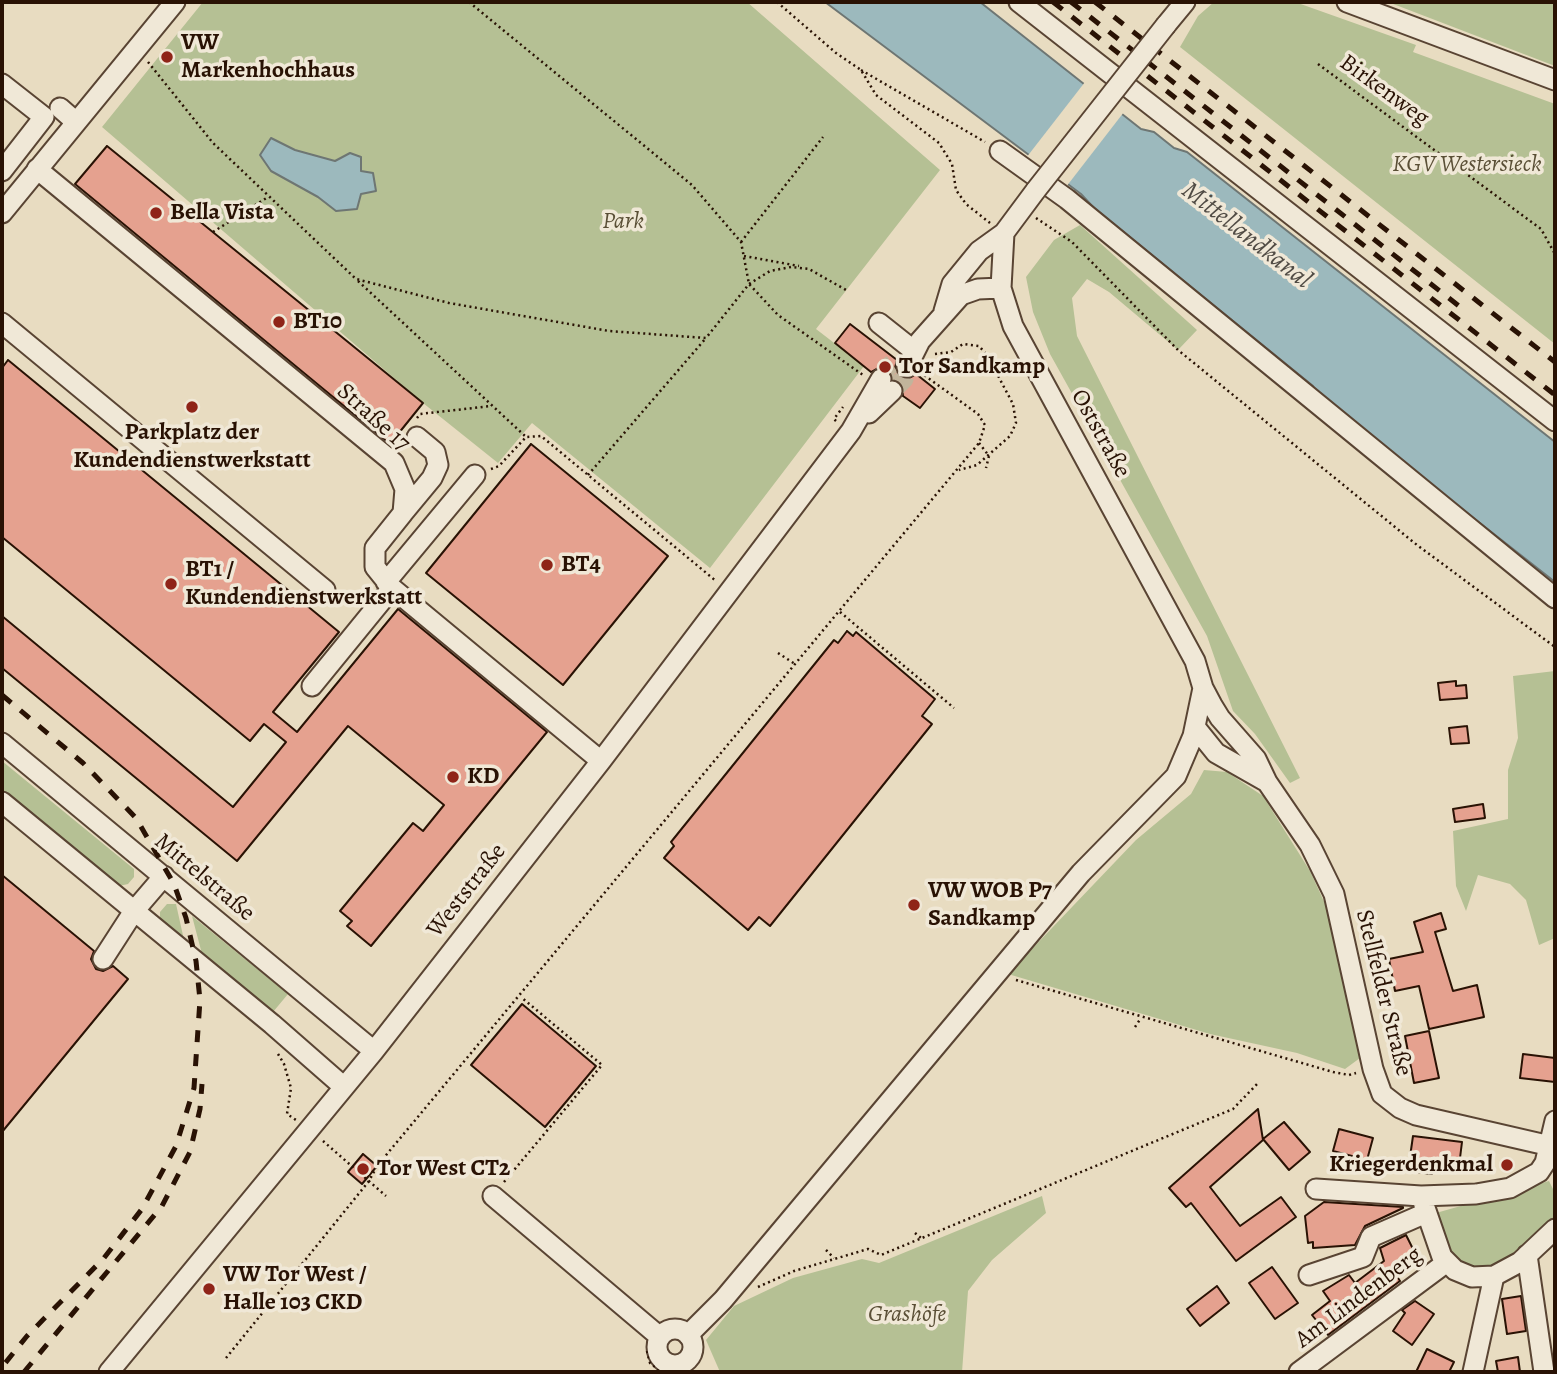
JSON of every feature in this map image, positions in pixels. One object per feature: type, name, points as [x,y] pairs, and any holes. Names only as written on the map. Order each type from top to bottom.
[{"type":"street","points":[[1019,2],[1555,421]]},
{"type":"street","points":[[943,312],[952,284],[979,251],[1004,233],[1185,2]]},
{"type":"street","points":[[1347,2],[1555,80]]},
{"type":"street","points":[[2,213],[137,49],[169,4]]},
{"type":"street","points":[[2,84],[44,117],[2,171]]},
{"type":"street","points":[[60,108],[76,122]]},
{"type":"street","points":[[1000,151],[1067,199],[1555,598]]},
{"type":"street","name":"Straße 17","points":[[37,169],[394,463],[405,489],[402,513]]},
{"type":"street","name":"Oststraße","points":[[1004,233],[1001,288],[1013,326],[1195,661],[1203,688],[1220,718],[1256,759],[1267,782]]},
{"type":"street","points":[[879,323],[909,363],[943,312],[961,295],[978,289],[1001,288]]},
{"type":"street","points":[[2,323],[325,590]]},
{"type":"street","name":"Weststraße","points":[[109,1372],[374,1051],[601,761],[884,384]]},
{"type":"street","points":[[414,431],[435,452],[439,464],[432,478],[375,548],[375,568],[389,585],[601,761]]},
{"type":"street","points":[[312,686],[475,475]]},
{"type":"street","points":[[688,1335],[723,1300],[1081,873],[1176,776],[1195,727],[1203,688]]},
{"type":"street","points":[[1195,727],[1216,753],[1267,782]]},
{"type":"street","name":"Mittelstraße","points":[[2,743],[374,1051]]},
{"type":"street","name":"Stellfelder Straße","points":[[1267,782],[1310,845],[1334,894],[1373,1069],[1382,1094],[1399,1108],[1416,1115],[1552,1146]]},
{"type":"street","points":[[2,802],[344,1087]]},
{"type":"street","points":[[103,958],[134,911],[164,876]]},
{"type":"street","points":[[1316,1189],[1424,1204],[1510,1188],[1539,1172],[1552,1146],[1555,1121]]},
{"type":"street","points":[[493,1196],[660,1337]]},
{"type":"street","points":[[1309,1275],[1363,1257],[1371,1237],[1424,1204]]},
{"type":"street","name":"Am Lindenberg","points":[[1424,1204],[1433,1238],[1447,1262],[1455,1270],[1472,1276],[1494,1276]]},
{"type":"street","points":[[1473,1372],[1494,1276],[1527,1255],[1555,1229]]},
{"type":"street","points":[[1527,1255],[1544,1372]]},
{"type":"street","name":"Am Lindenberg","points":[[1299,1372],[1447,1262]]},
{"type":"street","points":[[674,1329],[688,1335],[694,1366],[660,1367],[660,1337],[674,1329]]},
{"type":"path","points":[[469,2],[692,185],[741,242],[749,284],[778,315],[884,384]]},
{"type":"path","points":[[777,2],[836,53],[861,70],[1000,151]]},
{"type":"path","points":[[137,49],[214,143],[268,197],[526,437]]},
{"type":"path","name":"Birkenweg","points":[[1318,64],[1541,229],[1554,252]]},
{"type":"path","points":[[861,70],[876,95],[948,153],[956,190],[966,204],[1004,233]]},
{"type":"path","points":[[741,242],[823,137]]},
{"type":"path","points":[[213,232],[268,197]]},
{"type":"path","points":[[1022,208],[1072,242],[1178,350],[1418,545],[1555,647]]},
{"type":"path","points":[[1554,252],[1555,247]]},
{"type":"path","points":[[743,256],[809,269],[846,290]]},
{"type":"path","points":[[588,475],[749,284],[770,271],[792,267],[809,269]]},
{"type":"path","points":[[356,279],[449,303],[609,331],[706,338]]},
{"type":"path","points":[[934,354],[951,352],[963,344],[979,346],[987,355],[1013,404],[1016,423],[1010,436],[977,465],[959,470]]},
{"type":"path","points":[[226,1358],[369,1181],[377,1166],[521,997],[979,443],[985,425],[978,414],[909,363]]},
{"type":"path","points":[[414,431],[420,414],[491,406]]},
{"type":"path","points":[[475,475],[499,466],[526,437],[541,436],[730,592]]},
{"type":"path","points":[[979,443],[989,456]]},
{"type":"path","points":[[986,468],[989,456]]},
{"type":"path","points":[[840,612],[954,708]]},
{"type":"path","points":[[778,653],[796,665]]},
{"type":"path","points":[[991,980],[1009,978],[1141,1018],[1349,1075],[1373,1069]]},
{"type":"path","points":[[493,1196],[602,1065],[521,997]]},
{"type":"path","points":[[1135,1027],[1141,1018]]},
{"type":"path","points":[[274,1048],[284,1064],[291,1088],[287,1114],[309,1129],[386,1196]]},
{"type":"path","points":[[756,1288],[794,1271],[867,1249],[881,1255],[1233,1109],[1258,1083]]},
{"type":"path","points":[[1131,1146],[1136,1149]]},
{"type":"path","points":[[1058,1174],[1063,1178]]},
{"type":"path","points":[[915,1233],[921,1238]]},
{"type":"path","points":[[867,1249],[868,1242]]},
{"type":"path","points":[[826,1250],[834,1258]]},
{"type":"path","points":[[790,1265],[794,1271]]},
{"type":"green space","name":"Park","points":[[203,2],[747,2],[940,170],[816,329],[864,366],[710,568],[532,423],[498,463],[423,403],[102,127]]},
{"type":"green space","name":"KGV Westersieck","points":[[1214,2],[1295,2],[1416,45],[1413,52],[1555,104],[1555,344],[1180,47],[1198,16]]},
{"type":"green space","points":[[1388,2],[1555,2],[1555,66]]},
{"type":"green space","points":[[1080,225],[1197,330],[1178,350],[1109,292],[1087,279],[1072,298],[1077,336],[1300,778],[1290,783],[1255,734],[1233,711],[1207,636],[1050,354],[1033,312],[1026,277],[1054,240]]},
{"type":"green space","points":[[1555,671],[1555,938],[1539,945],[1526,900],[1510,884],[1478,875],[1466,911],[1456,886],[1453,831],[1508,819],[1508,770],[1518,738],[1513,676]]},
{"type":"green space","points":[[2,761],[134,869],[134,877],[128,884],[119,886],[2,790]]},
{"type":"green space","points":[[1204,770],[1227,772],[1263,796],[1310,871],[1327,908],[1361,1037],[1360,1058],[1345,1069],[1297,1053],[1210,1034],[1008,974],[1136,840],[1191,794]]},
{"type":"green space","points":[[167,904],[176,904],[184,940],[160,920],[160,912]]},
{"type":"green space","points":[[192,916],[288,994],[273,1012],[202,954]]},
{"type":"green space","points":[[1549,1181],[1555,1193],[1555,1222],[1499,1267],[1471,1271],[1447,1256],[1436,1213]]},
{"type":"green space","name":"Grashöfe","points":[[1042,1196],[1046,1213],[992,1260],[968,1291],[962,1372],[720,1372],[706,1340],[734,1306],[793,1278],[862,1259],[879,1263]]},
{"type":"water","name":"Mittellandkanal","points":[[825,2],[980,2],[1141,129],[1154,132],[1174,148],[1187,152],[1555,442],[1555,582],[1318,396],[1313,386],[1094,208],[1081,194]]},
{"type":"water","points":[[271,138],[295,150],[335,161],[350,153],[361,157],[361,171],[373,173],[376,191],[361,194],[357,209],[336,211],[318,197],[271,171],[260,155]]},
{"type":"pier","points":[[1085,82],[1124,112],[1066,187],[1026,158]]},
{"type":"building","name":"BT10","points":[[107,146],[423,403],[390,444],[75,184]]},
{"type":"building","name":"Tor Sandkamp","points":[[850,324],[897,360],[895,368],[901,378],[908,379],[916,374],[935,389],[920,408],[903,396],[901,383],[893,379],[888,369],[880,367],[871,372],[835,343]]},
{"type":"building","points":[[8,360],[339,632],[273,712],[297,732],[398,609],[547,732],[371,946],[347,926],[352,921],[340,911],[413,823],[423,831],[444,805],[348,726],[237,861],[2,668],[2,616],[233,807],[286,742],[264,724],[250,741],[2,537],[2,368]]},
{"type":"building","name":"BT4","points":[[531,444],[668,556],[563,685],[426,573]]},
{"type":"building","points":[[847,631],[853,636],[856,632],[935,699],[922,716],[932,724],[770,926],[759,917],[748,930],[664,858],[674,846],[671,842],[834,640],[838,643]]},
{"type":"building","points":[[1456,681],[1456,686],[1466,685],[1467,698],[1440,700],[1438,683]]},
{"type":"building","points":[[1467,726],[1469,743],[1451,744],[1449,728]]},
{"type":"building","points":[[1483,804],[1485,818],[1455,822],[1453,809]]},
{"type":"building","points":[[2,875],[94,951],[91,959],[96,969],[103,971],[113,966],[128,979],[2,1132]]},
{"type":"building","points":[[1441,913],[1446,929],[1435,932],[1453,991],[1477,985],[1484,1017],[1429,1029],[1419,986],[1395,991],[1389,959],[1423,952],[1414,922]]},
{"type":"building","points":[[522,1004],[596,1066],[545,1127],[471,1065]]},
{"type":"building","points":[[1429,1031],[1439,1078],[1414,1083],[1405,1036]]},
{"type":"building","points":[[1523,1054],[1555,1058],[1555,1082],[1520,1078]]},
{"type":"building","points":[[1258,1109],[1263,1140],[1210,1187],[1240,1226],[1281,1197],[1296,1217],[1236,1261],[1191,1203],[1186,1207],[1169,1188]]},
{"type":"building","points":[[1284,1122],[1310,1152],[1289,1170],[1263,1139]]},
{"type":"building","points":[[1339,1129],[1373,1138],[1367,1160],[1333,1151]]},
{"type":"building","points":[[1413,1136],[1462,1142],[1459,1166],[1433,1163],[1432,1174],[1408,1171]]},
{"type":"building","name":"Tor West CT2","points":[[363,1154],[377,1166],[362,1184],[348,1172]]},
{"type":"building","points":[[1324,1202],[1403,1208],[1365,1226],[1355,1245],[1313,1248],[1313,1242],[1308,1243],[1305,1216]]},
{"type":"building","points":[[1406,1235],[1420,1263],[1396,1275],[1400,1281],[1328,1335],[1312,1315],[1330,1301],[1323,1291],[1349,1275],[1355,1283],[1384,1261],[1380,1248]]},
{"type":"building","points":[[1272,1267],[1298,1303],[1275,1319],[1249,1283]]},
{"type":"building","points":[[1217,1286],[1229,1303],[1200,1326],[1187,1309]]},
{"type":"building","points":[[1521,1296],[1526,1331],[1507,1334],[1502,1299]]},
{"type":"building","points":[[1415,1301],[1434,1314],[1412,1345],[1393,1331],[1405,1313],[1402,1310]]},
{"type":"building","points":[[1427,1349],[1454,1362],[1449,1372],[1416,1372]]},
{"type":"building","points":[[1518,1357],[1520,1372],[1498,1372],[1496,1361]]},
{"type":"tunnel","points":[[881,379],[888,367],[898,360]]},
{"type":"tunnel","points":[[892,391],[904,379],[907,367]]},
{"type":"railway","points":[[1053,2],[1555,395]]},
{"type":"railway","points":[[1071,2],[1459,306]]},
{"type":"railway","points":[[1095,2],[1555,362]]},
{"type":"railway","points":[[2,695],[83,763],[136,818],[174,884],[186,918],[196,961],[200,1000],[194,1088],[176,1146],[142,1209],[104,1258],[27,1336],[2,1367]]},
{"type":"railway","points":[[24,1372],[162,1206],[190,1152],[200,1109],[202,1084]]},
{"type":"place","name":"VW Markenhochhaus","points":[[167,57]]},
{"type":"place","name":"Bella Vista","points":[[156,213]]},
{"type":"place","name":"BT10","points":[[279,322]]},
{"type":"place","name":"Tor Sandkamp","points":[[885,367]]},
{"type":"place","name":"Parkplatz der Kundendienstwerkstatt","points":[[192,407]]},
{"type":"place","name":"BT4","points":[[547,565]]},
{"type":"place","name":"BT1 / Kundendienstwerkstatt","points":[[171,584]]},
{"type":"place","name":"KD","points":[[453,777]]},
{"type":"place","name":"VW WOB P7 Sandkamp","points":[[914,905]]},
{"type":"place","name":"Kriegerdenkmal","points":[[1507,1165]]},
{"type":"place","name":"Tor West CT2","points":[[363,1169]]},
{"type":"place","name":"VW Tor West / Halle 103 CKD","points":[[209,1289]]}]
